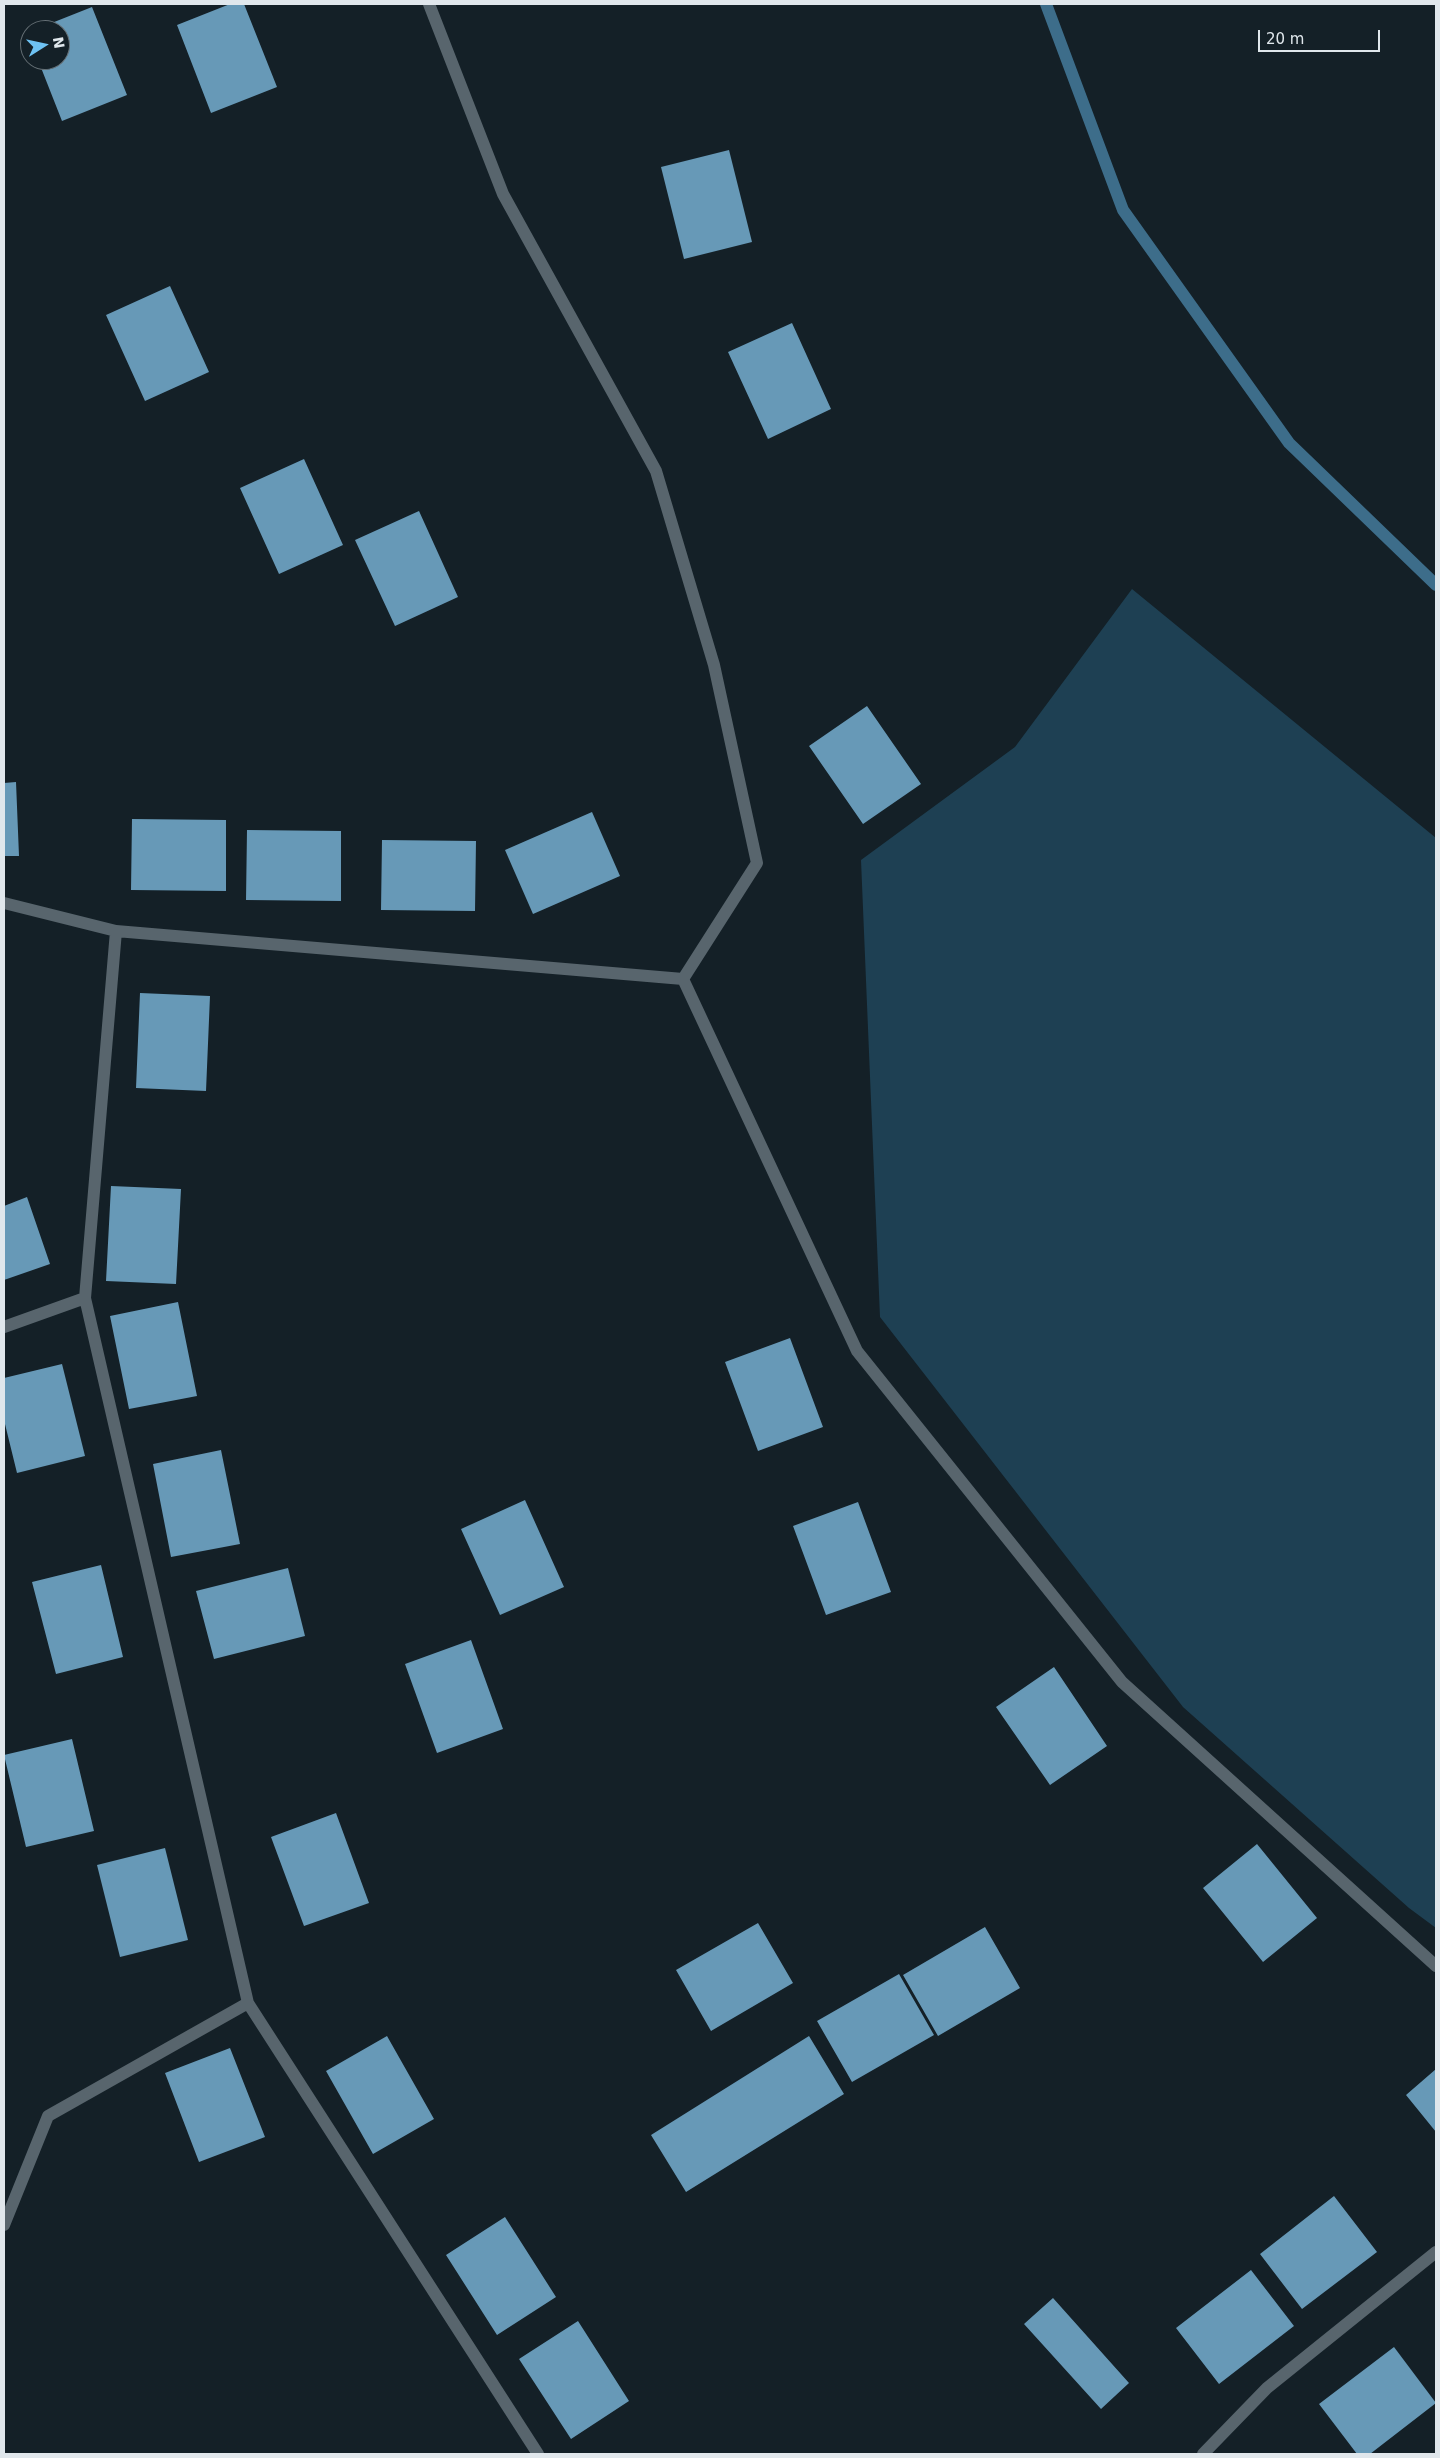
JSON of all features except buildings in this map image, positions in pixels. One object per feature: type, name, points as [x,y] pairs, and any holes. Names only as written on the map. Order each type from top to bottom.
[{"type":"street","points":[[429,4],[503,194],[656,471],[714,665],[757,863],[683,979]]},
{"type":"street","points":[[4,903],[116,931],[683,979]]},
{"type":"street","points":[[116,931],[85,1298],[248,2003],[538,2454]]},
{"type":"street","points":[[683,979],[857,1351],[1122,1682],[1436,1966]]},
{"type":"street","points":[[4,1326],[85,1298]]},
{"type":"street","points":[[4,2225],[48,2116],[248,2003]]},
{"type":"street","points":[[1203,2454],[1267,2388],[1436,2252]]},
{"type":"shaded area","points":[[1132,589],[1436,838],[1436,1928],[1409,1908],[1183,1707],[880,1317],[861,860],[1015,747]]},
{"type":"waterway","points":[[1046,4],[1123,210],[1289,443],[1436,585]]}]
